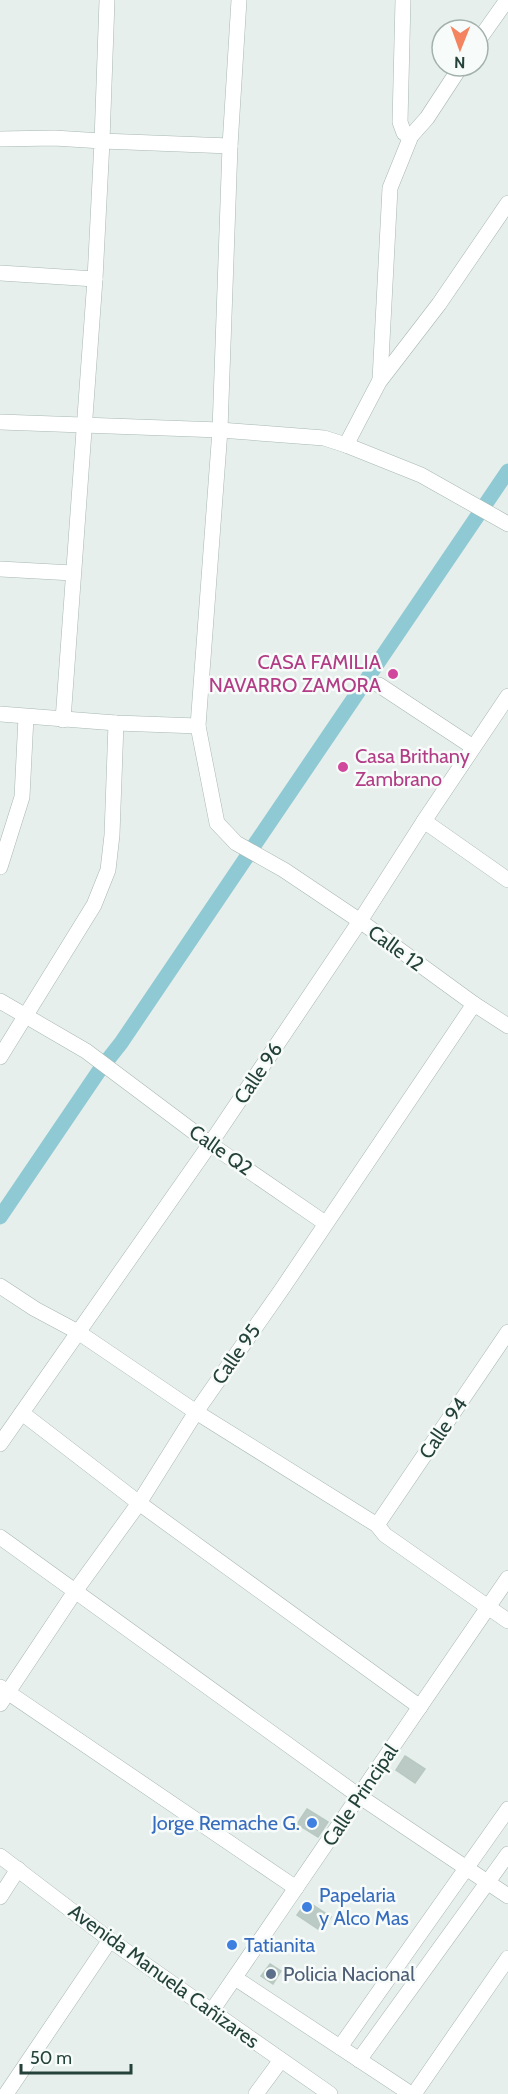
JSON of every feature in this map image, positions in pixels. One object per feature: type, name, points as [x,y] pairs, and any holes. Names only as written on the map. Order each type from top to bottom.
[{"type":"street","points":[[63,720],[95,279],[107,0]]},
{"type":"street","name":"Calle 12","points":[[238,0],[230,146],[220,430],[198,726],[218,823],[236,843],[284,870],[360,921],[508,1026]]},
{"type":"street","points":[[402,0],[400,122],[404,133],[411,136]]},
{"type":"street","points":[[490,24],[507,0]]},
{"type":"street","points":[[380,380],[390,188],[411,136],[427,118],[452,78]]},
{"type":"street","points":[[0,139],[54,138],[230,146]]},
{"type":"street","points":[[346,445],[380,380],[439,304],[508,203]]},
{"type":"street","points":[[0,273],[95,279]]},
{"type":"street","points":[[0,422],[220,430],[324,438],[421,475],[508,524]]},
{"type":"street","points":[[0,569],[73,573]]},
{"type":"street","points":[[379,685],[473,747]]},
{"type":"street","name":"Calle 96","points":[[0,1444],[210,1144],[360,921],[473,747],[503,714],[508,696]]},
{"type":"street","points":[[0,714],[63,720],[198,726]]},
{"type":"street","points":[[0,867],[22,797],[26,717]]},
{"type":"street","points":[[0,1057],[94,906],[108,870],[112,835],[117,723]]},
{"type":"street","points":[[423,821],[508,880]]},
{"type":"street","name":"Calle Q2","points":[[0,1001],[86,1051],[210,1144],[325,1223]]},
{"type":"street","name":"Calle 95","points":[[3,1695],[139,1503],[196,1412],[474,1004]]},
{"type":"street","points":[[0,1286],[35,1309],[78,1332],[196,1412],[377,1525],[385,1535],[508,1620]]},
{"type":"street","name":"Calle 94","points":[[377,1525],[508,1332]]},
{"type":"street","points":[[22,1413],[139,1503],[420,1707]]},
{"type":"street","points":[[0,1537],[359,1796],[508,1896]]},
{"type":"street","name":"Calle Principal","points":[[211,2012],[508,1578]]},
{"type":"street","points":[[3,1695],[296,1888]]},
{"type":"street","points":[[340,2047],[508,1809]]},
{"type":"street","points":[[359,2060],[508,1854]]},
{"type":"street","name":"Avenida Manuela Cañizares","points":[[0,1856],[110,1940],[330,2094]]},
{"type":"street","points":[[0,1897],[18,1869]]},
{"type":"street","points":[[6,2094],[110,1940]]},
{"type":"street","points":[[235,1978],[412,2094],[508,1958]]},
{"type":"street","points":[[256,2094],[281,2060]]},
{"type":"building","points":[[405,1756],[425,1769],[415,1783],[396,1770]]},
{"type":"building","name":"Jorge Remache G.","points":[[307,1809],[328,1822],[318,1837],[297,1824]]},
{"type":"building","points":[[307,1901],[331,1917],[321,1931],[297,1915]]},
{"type":"building","name":"Policia Nacional","points":[[270,1964],[281,1971],[273,1984],[261,1976]]},
{"type":"waterway","points":[[253,847],[508,471]]},
{"type":"waterway","points":[[106,1062],[248,855]]},
{"type":"waterway","points":[[0,1217],[101,1068]]},
{"type":"place","name":"CASA FAMILIA NAVARRO ZAMORA","points":[[393,674]]},
{"type":"place","name":"Casa Brithany Zambrano","points":[[343,767]]},
{"type":"place","name":"Jorge Remache G.","points":[[312,1823]]},
{"type":"place","name":"Papelaria y Alco Mas","points":[[307,1907]]},
{"type":"place","name":"Tatianita","points":[[232,1945]]},
{"type":"place","name":"Policia Nacional","points":[[271,1974]]}]
